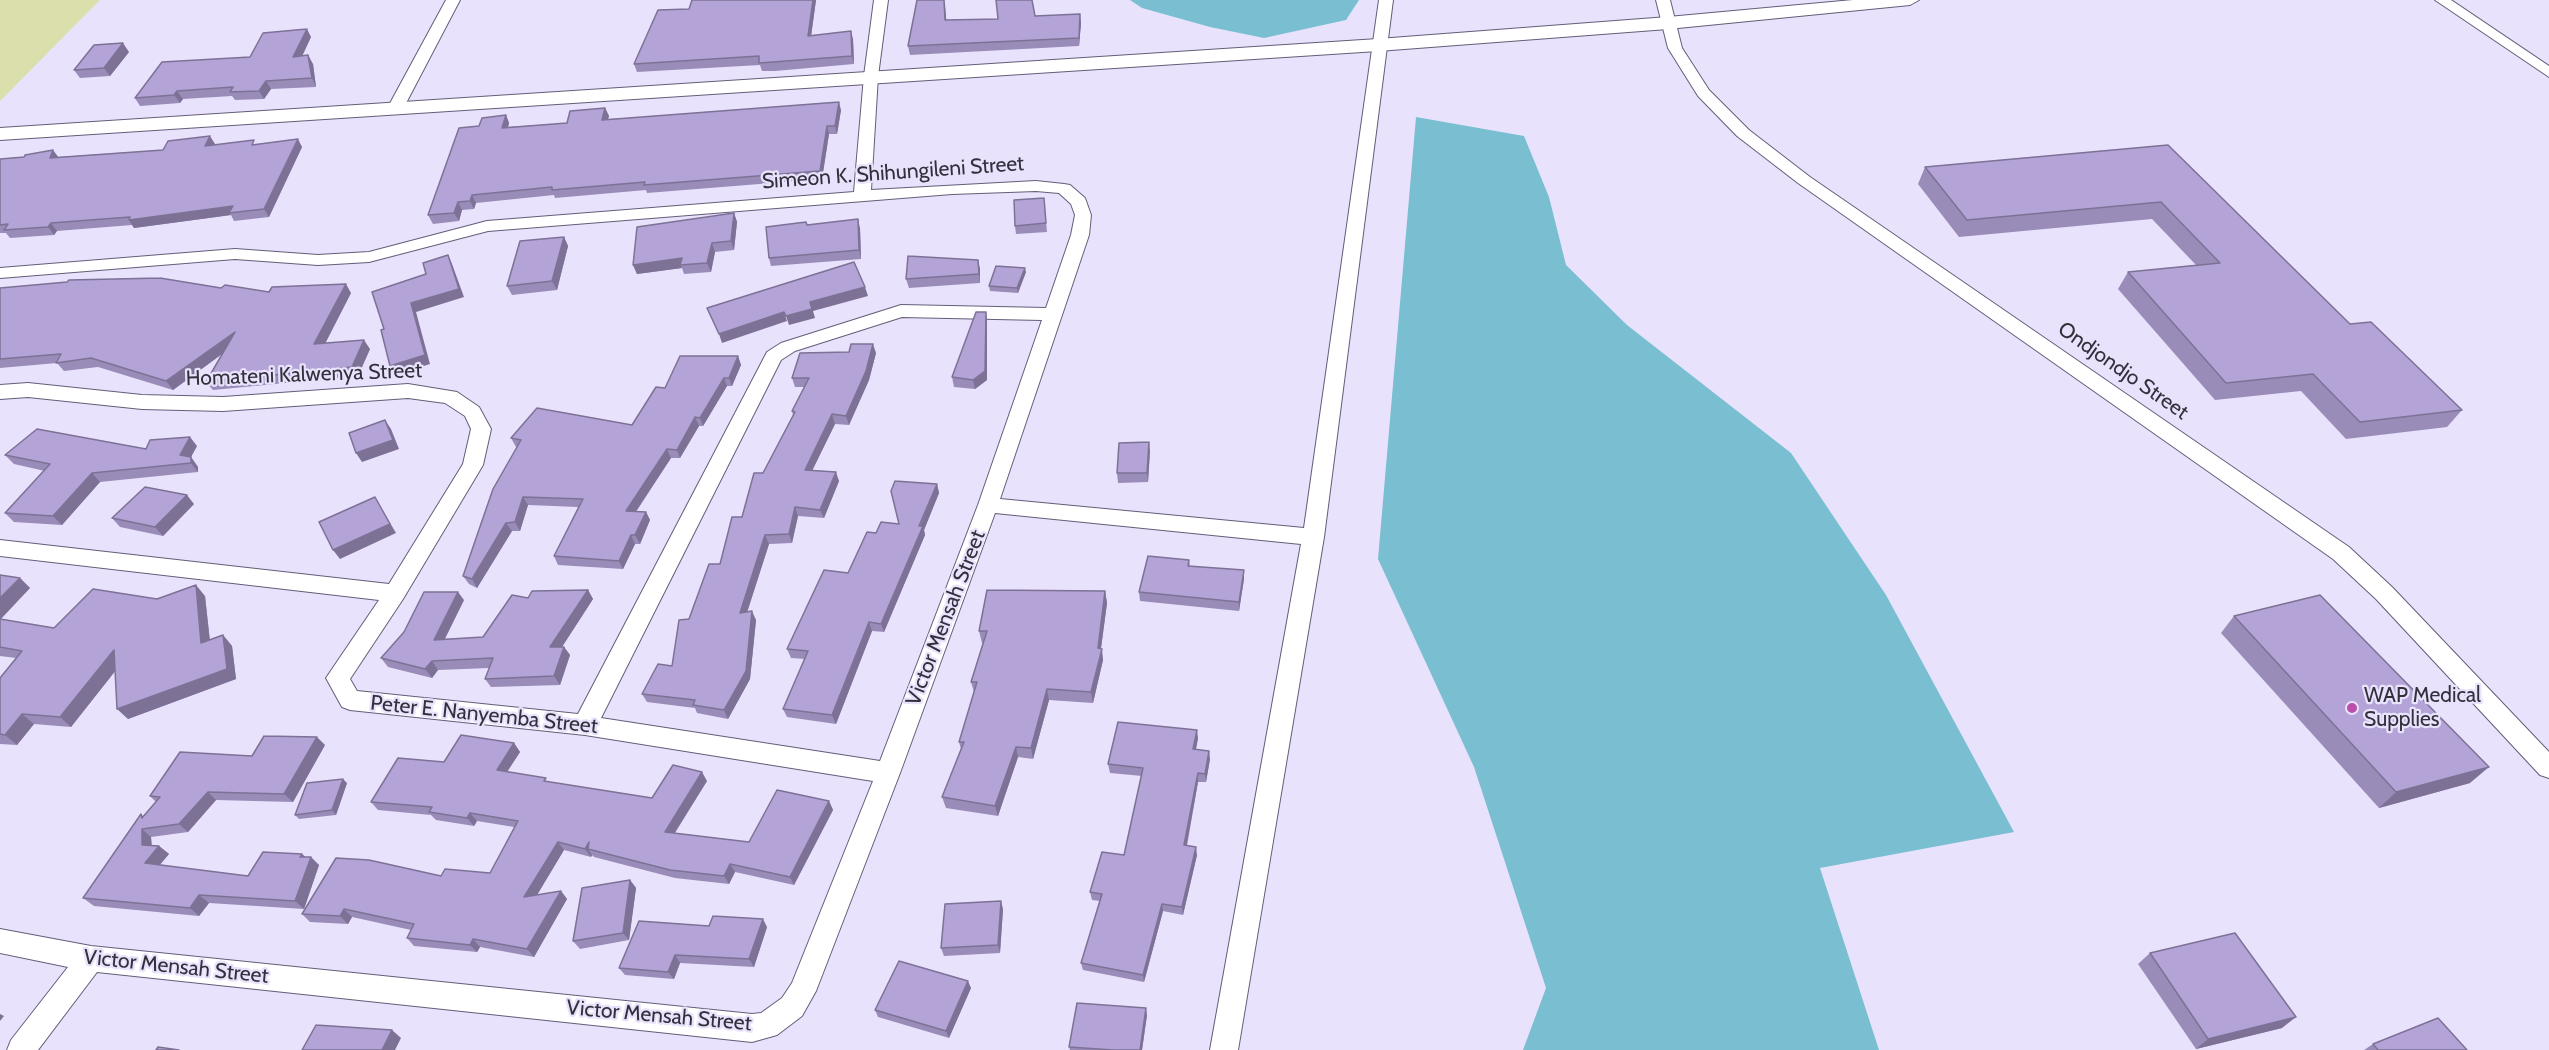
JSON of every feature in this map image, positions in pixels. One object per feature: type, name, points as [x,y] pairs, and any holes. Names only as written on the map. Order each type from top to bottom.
[{"type":"street","points":[[396,107],[453,0]]},
{"type":"street","points":[[862,196],[871,76],[880,0]]},
{"type":"street","points":[[1224,1050],[1313,537],[1378,45],[1386,0]]},
{"type":"street","name":"Ondjondjo Street","points":[[1663,0],[1675,48],[1703,93],[1743,133],[1804,180],[2341,553],[2384,593],[2549,768]]},
{"type":"street","points":[[0,134],[1378,45],[1668,23],[1910,0]]},
{"type":"street","points":[[2442,0],[2549,73]]},
{"type":"street","name":"Simeon K. Shihungileni Street","points":[[0,273],[235,254],[318,260],[369,257],[411,248],[488,226],[952,189],[1036,186],[1064,189],[1079,201],[1083,215],[1080,235],[1053,314]]},
{"type":"street","points":[[585,725],[774,356],[788,347],[901,311],[1053,314]]},
{"type":"street","name":"Victor Mensah Street","points":[[0,941],[91,959],[752,1028],[766,1025],[792,1006],[802,992],[888,773],[988,506],[1053,314]]},
{"type":"street","name":"Homateni Kalwenya Street","points":[[0,392],[28,390],[142,402],[224,404],[408,391],[450,397],[472,412],[481,429],[472,465],[395,593]]},
{"type":"street","points":[[988,506],[1313,537]]},
{"type":"street","points":[[0,548],[395,593]]},
{"type":"street","name":"Peter E. Nanyemba Street","points":[[395,593],[338,678],[351,700],[585,725],[888,773]]},
{"type":"street","points":[[21,1050],[91,959]]},
{"type":"green space","points":[[0,0],[100,0],[0,101]]},
{"type":"water","points":[[1130,0],[1359,0],[1346,20],[1264,38],[1210,27],[1142,8]]},
{"type":"water","points":[[1416,117],[1524,136],[1549,197],[1566,265],[1627,325],[1791,453],[1886,595],[2014,832],[1820,868],[1879,1050],[1523,1050],[1546,988],[1474,767],[1378,559]]},
{"type":"building","points":[[692,0],[813,0],[808,36],[851,31],[852,56],[759,63],[759,56],[634,64],[658,10],[689,9]]},
{"type":"building","points":[[917,0],[944,0],[945,20],[998,19],[996,0],[1032,0],[1035,16],[1080,14],[1079,38],[908,46]]},
{"type":"building","points":[[307,29],[293,57],[308,55],[312,78],[266,81],[259,91],[230,92],[233,87],[177,91],[174,95],[135,98],[162,62],[250,57],[263,33]]},
{"type":"building","points":[[123,43],[104,68],[74,70],[94,45]]},
{"type":"building","points":[[839,102],[835,126],[827,126],[820,171],[644,185],[645,182],[552,190],[552,187],[472,195],[470,201],[458,202],[454,213],[428,215],[459,128],[479,126],[482,118],[506,115],[502,128],[567,123],[570,111],[605,108],[602,120]]},
{"type":"building","points":[[210,136],[205,146],[254,140],[252,145],[298,139],[264,209],[229,213],[233,206],[129,220],[130,217],[51,223],[48,227],[4,230],[8,224],[0,225],[0,159],[24,157],[53,150],[50,158],[163,150],[168,141]]},
{"type":"building","points":[[2168,145],[2350,324],[2371,322],[2462,410],[2360,422],[2313,374],[2226,383],[2128,272],[2220,263],[2161,202],[1967,220],[1925,167]]},
{"type":"building","points":[[1044,198],[1046,223],[1015,226],[1014,200]]},
{"type":"building","points":[[734,213],[731,241],[712,243],[707,263],[680,265],[682,258],[633,265],[637,227]]},
{"type":"building","points":[[858,219],[859,250],[769,258],[766,227]]},
{"type":"building","points":[[564,237],[552,281],[507,286],[520,241]]},
{"type":"building","points":[[448,255],[459,289],[411,303],[425,355],[390,366],[381,330],[384,329],[372,292],[426,274],[423,263]]},
{"type":"building","points":[[908,256],[978,260],[979,274],[906,279]]},
{"type":"building","points":[[854,262],[865,287],[810,302],[812,309],[786,316],[784,312],[719,334],[707,308]]},
{"type":"building","points":[[996,266],[1025,268],[1017,288],[989,286]]},
{"type":"building","points":[[160,278],[221,288],[225,285],[269,292],[272,287],[346,284],[314,344],[364,340],[352,367],[206,382],[235,332],[166,381],[91,358],[56,363],[61,354],[0,359],[0,288],[69,280]]},
{"type":"building","points":[[976,312],[986,312],[985,371],[973,380],[952,377]]},
{"type":"building","points":[[851,344],[873,344],[866,371],[846,416],[832,414],[805,470],[836,472],[820,510],[795,507],[789,534],[765,535],[740,613],[752,611],[746,671],[724,710],[693,705],[695,700],[642,694],[658,664],[672,666],[679,620],[689,619],[709,564],[720,564],[732,517],[742,517],[754,473],[763,473],[795,412],[792,411],[809,378],[792,378],[800,353],[849,352]]},
{"type":"building","points":[[680,356],[738,356],[729,378],[724,378],[700,418],[695,417],[677,450],[667,449],[626,511],[646,512],[635,535],[631,535],[619,561],[554,556],[583,499],[523,497],[515,522],[506,523],[472,579],[463,576],[493,489],[521,440],[511,438],[537,408],[632,425],[656,387],[665,388]]},
{"type":"building","points":[[385,420],[393,440],[356,453],[349,433]]},
{"type":"building","points":[[37,429],[146,449],[150,440],[190,437],[180,455],[191,457],[191,463],[92,473],[53,516],[5,513],[50,464],[5,455]]},
{"type":"building","points":[[1149,442],[1147,473],[1117,473],[1119,443]]},
{"type":"building","points":[[895,481],[937,484],[919,526],[923,526],[881,624],[869,622],[832,715],[783,709],[808,651],[787,649],[824,570],[848,573],[867,532],[876,533],[881,522],[899,524],[891,491]]},
{"type":"building","points":[[145,487],[187,495],[155,527],[112,518]]},
{"type":"building","points":[[375,497],[390,524],[333,550],[319,522]]},
{"type":"building","points":[[1148,556],[1189,560],[1188,566],[1244,570],[1239,602],[1139,592]]},
{"type":"building","points":[[0,575],[20,578],[0,598]]},
{"type":"building","points":[[196,585],[201,643],[223,635],[227,669],[117,709],[114,650],[60,717],[22,714],[5,735],[0,734],[0,678],[22,651],[0,647],[0,619],[54,628],[93,589],[157,599]]},
{"type":"building","points":[[588,590],[550,647],[564,647],[554,676],[485,679],[493,658],[432,661],[425,669],[381,658],[404,632],[424,592],[458,592],[434,640],[483,637],[512,595],[528,598],[532,591]]},
{"type":"building","points":[[987,590],[1105,591],[1098,648],[1102,649],[1091,692],[1047,689],[1031,748],[1016,747],[995,806],[942,797],[964,742],[959,742],[977,682],[971,682],[987,631],[979,631]]},
{"type":"building","points":[[2320,595],[2489,767],[2396,792],[2234,616]]},
{"type":"building","points":[[1118,722],[1197,730],[1193,749],[1209,751],[1205,774],[1198,773],[1184,845],[1196,847],[1182,907],[1162,904],[1143,975],[1081,963],[1102,894],[1090,892],[1102,852],[1124,855],[1143,768],[1108,764]]},
{"type":"building","points":[[461,735],[514,743],[497,770],[546,778],[544,781],[652,798],[673,765],[702,772],[665,832],[749,842],[777,790],[829,801],[790,877],[730,864],[724,876],[670,870],[588,849],[589,842],[585,849],[558,842],[524,897],[561,891],[527,949],[473,939],[470,945],[407,938],[414,924],[344,909],[340,916],[302,914],[336,858],[369,860],[441,876],[445,869],[490,873],[518,821],[470,813],[467,818],[429,812],[432,807],[371,802],[398,758],[444,762]]},
{"type":"building","points":[[264,736],[317,737],[284,794],[208,792],[179,824],[142,829],[142,845],[159,846],[145,863],[248,876],[263,852],[302,854],[300,857],[311,857],[295,901],[199,895],[190,908],[83,898],[141,814],[142,818],[160,797],[150,796],[180,752],[252,756]]},
{"type":"building","points":[[343,779],[332,810],[295,815],[307,783]]},
{"type":"building","points":[[630,880],[623,933],[573,941],[582,888]]},
{"type":"building","points":[[1001,901],[998,945],[941,948],[945,904]]},
{"type":"building","points":[[713,916],[763,919],[749,959],[675,955],[668,972],[619,968],[639,921],[709,926]]},
{"type":"building","points":[[2235,933],[2296,1017],[2208,1039],[2150,953]]},
{"type":"building","points":[[899,961],[968,981],[946,1031],[875,1010]]},
{"type":"building","points":[[1077,1003],[1146,1008],[1140,1050],[1069,1047]]},
{"type":"building","points":[[2438,1018],[2467,1050],[2378,1050],[2373,1044]]},
{"type":"building","points":[[316,1025],[392,1030],[382,1050],[302,1050]]},
{"type":"building","points":[[158,1047],[179,1050],[156,1050]]},
{"type":"place","name":"WAP Medical Supplies","points":[[2352,708]]}]
